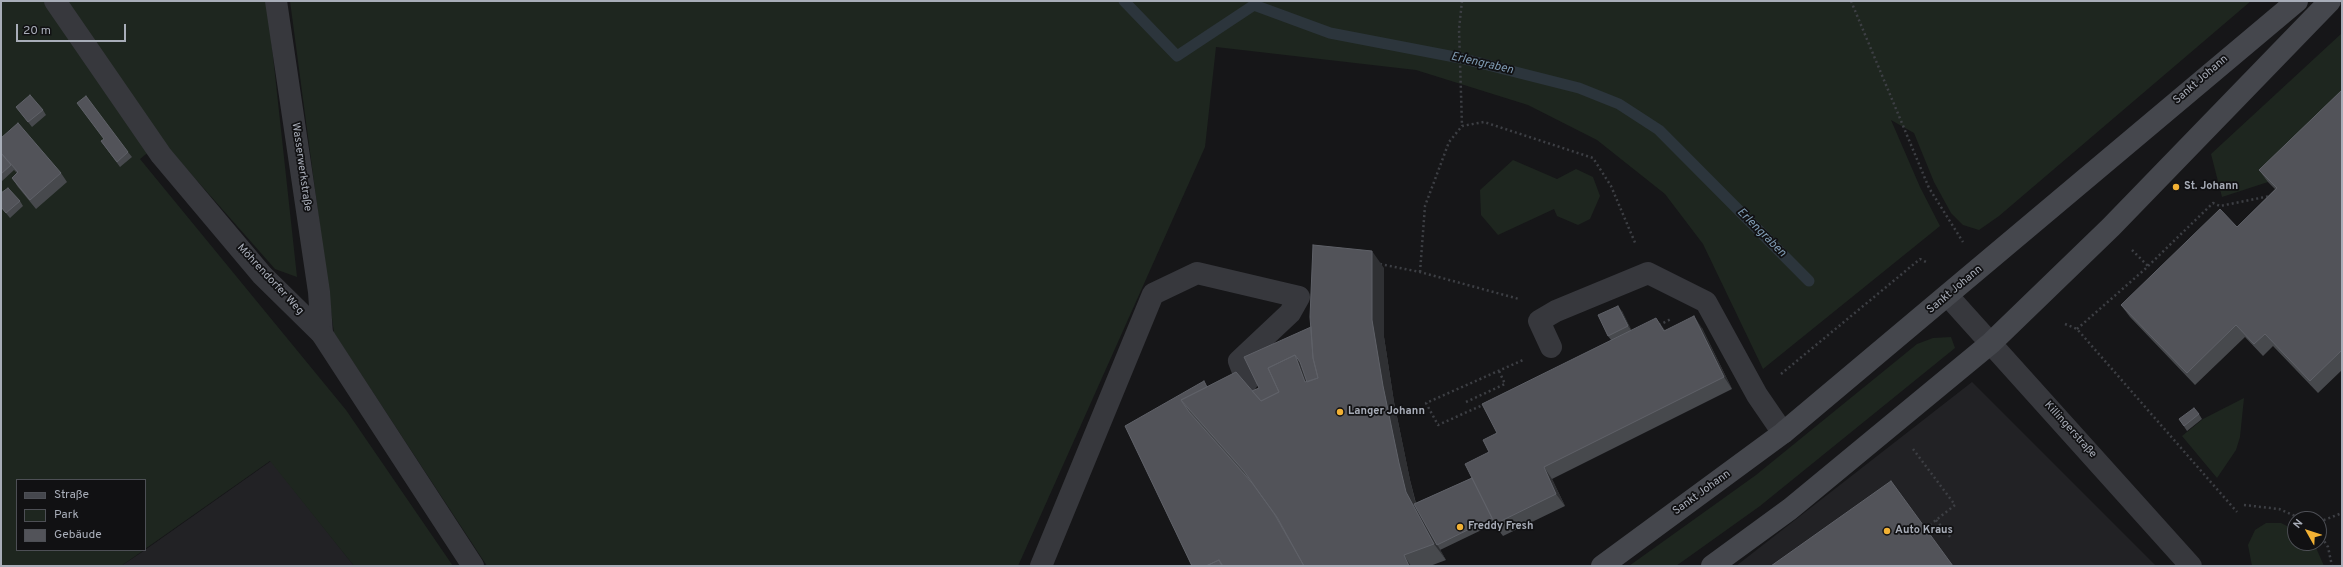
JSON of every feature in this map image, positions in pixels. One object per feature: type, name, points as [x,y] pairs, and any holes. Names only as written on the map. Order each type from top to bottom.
[{"type":"main road","name":"Sankt Johann","points":[[1602,566],[1783,433],[1948,296],[2297,1]]},
{"type":"main road","points":[[1712,566],[1790,509],[1991,343],[2111,228],[2330,1]]},
{"type":"street","name":"Möhrendorfer Weg","points":[[55,1],[161,155],[262,275],[322,334],[473,566]]},
{"type":"street","name":"Wasserwerkstraße","points":[[276,1],[319,292],[322,334]]},
{"type":"street","points":[[1041,566],[1153,294],[1197,273],[1298,297],[1290,313],[1239,361],[1247,382]]},
{"type":"street","points":[[1551,347],[1539,321],[1556,311],[1648,273],[1706,302],[1756,395],[1783,433]]},
{"type":"street","name":"Killingerstraße","points":[[1948,296],[2191,566]]},
{"type":"path","points":[[1462,1],[1459,29],[1462,126]]},
{"type":"path","points":[[1851,1],[1929,188],[1980,269]]},
{"type":"path","points":[[1420,272],[1425,206],[1449,142],[1462,126],[1484,122],[1593,158],[1611,186],[1648,273]]},
{"type":"path","points":[[2078,329],[2144,270],[2213,203],[2220,206],[2272,196]]},
{"type":"path","points":[[1756,395],[1920,259],[1928,263]]},
{"type":"path","points":[[1373,263],[1420,272],[1556,311]]},
{"type":"path","points":[[2065,324],[2078,329],[2237,512]]},
{"type":"path","points":[[1453,419],[1438,425],[1426,403],[1551,347]]},
{"type":"path","points":[[1466,402],[1505,384],[1499,371]]},
{"type":"path","points":[[1894,424],[1956,505],[1926,528]]},
{"type":"path","points":[[2244,505],[2279,509],[2287,512]]},
{"type":"path","points":[[2327,519],[2342,513]]},
{"type":"path","points":[[1936,520],[1951,538]]},
{"type":"path","points":[[2327,546],[2332,566]]},
{"type":"shaded area","points":[[1972,382],[2156,566],[1736,566]]},
{"type":"shaded area","points":[[271,461],[354,566],[121,566],[144,551],[146,551],[146,549]]},
{"type":"green space","points":[[1,1],[267,1],[297,277],[275,269],[162,141],[140,159],[346,410],[453,566],[354,566],[270,461],[146,548],[146,479],[16,479],[16,551],[143,551],[121,566],[1,566]]},
{"type":"green space","points":[[290,1],[2251,1],[1999,216],[1979,230],[1963,225],[1951,213],[1934,182],[1914,133],[1891,120],[1920,187],[1940,226],[1763,369],[1703,244],[1665,194],[1597,140],[1528,105],[1416,70],[1216,47],[1205,147],[1018,566],[487,566],[334,333]]},
{"type":"green space","points":[[2342,33],[2342,110],[2268,182],[2222,197],[2211,154]]},
{"type":"green space","points":[[1513,160],[1557,179],[1576,169],[1593,177],[1600,196],[1590,219],[1578,225],[1557,216],[1554,209],[1498,235],[1481,215],[1480,190]]},
{"type":"green space","points":[[1951,337],[1955,348],[1760,506],[1676,566],[1629,566],[1756,475],[1917,344],[1933,338]]},
{"type":"green space","points":[[2244,398],[2240,437],[2236,450],[2217,478],[2182,436],[2203,419]]},
{"type":"green space","points":[[2266,523],[2281,523],[2287,526],[2287,551],[2317,551],[2324,566],[2252,566],[2248,545],[2255,530]]},
{"type":"building","points":[[2342,90],[2342,350],[2310,381],[2265,334],[2254,344],[2236,325],[2187,373],[2121,305],[2220,209],[2237,227],[2277,188],[2259,170]]},
{"type":"building","points":[[30,95],[43,110],[28,122],[16,107]]},
{"type":"building","points":[[86,96],[128,152],[117,162],[101,141],[104,139],[77,103]]},
{"type":"building","points":[[18,123],[61,173],[30,200],[12,178],[18,172],[1,153],[1,138]]},
{"type":"building","points":[[1,153],[11,165],[1,174]]},
{"type":"building","points":[[8,188],[20,201],[6,213],[1,207],[1,193]]},
{"type":"building","name":"Langer Johann","points":[[1313,245],[1372,251],[1372,320],[1383,386],[1399,463],[1406,492],[1434,544],[1404,555],[1409,566],[1304,566],[1275,515],[1244,471],[1181,400],[1236,372],[1261,401],[1279,392],[1268,368],[1295,355],[1305,382],[1318,378],[1313,358],[1310,317]]},
{"type":"building","points":[[1618,306],[1628,326],[1608,336],[1598,315]]},
{"type":"building","points":[[1694,316],[1724,377],[1544,467],[1556,494],[1495,524],[1465,464],[1489,452],[1483,440],[1497,433],[1482,404],[1656,318],[1664,331]]},
{"type":"building","points":[[1311,327],[1313,358],[1318,378],[1307,382],[1300,362],[1295,355],[1268,368],[1279,392],[1261,401],[1252,391],[1259,388],[1244,357]]},
{"type":"building","points":[[1204,381],[1207,387],[1181,400],[1189,412],[1252,483],[1277,517],[1304,566],[1223,566],[1219,560],[1206,566],[1192,566],[1125,426]]},
{"type":"building","points":[[2194,408],[2199,414],[2184,426],[2179,419]]},
{"type":"building","points":[[1472,478],[1492,518],[1437,545],[1414,504]]},
{"type":"building","name":"Auto Kraus","points":[[1891,481],[1953,566],[1771,566]]},
{"type":"building","points":[[1219,560],[1222,566],[1206,566]]},
{"type":"waterway","name":"Erlengraben","points":[[1124,1],[1177,56],[1254,5],[1330,33],[1460,58],[1579,88],[1619,104],[1659,130],[1809,281]]},
{"type":"place","name":"St. Johann","points":[[2176,187]]},
{"type":"place","name":"Langer Johann","points":[[1340,412]]},
{"type":"place","name":"Freddy Fresh","points":[[1460,527]]},
{"type":"place","name":"Auto Kraus","points":[[1887,531]]}]
